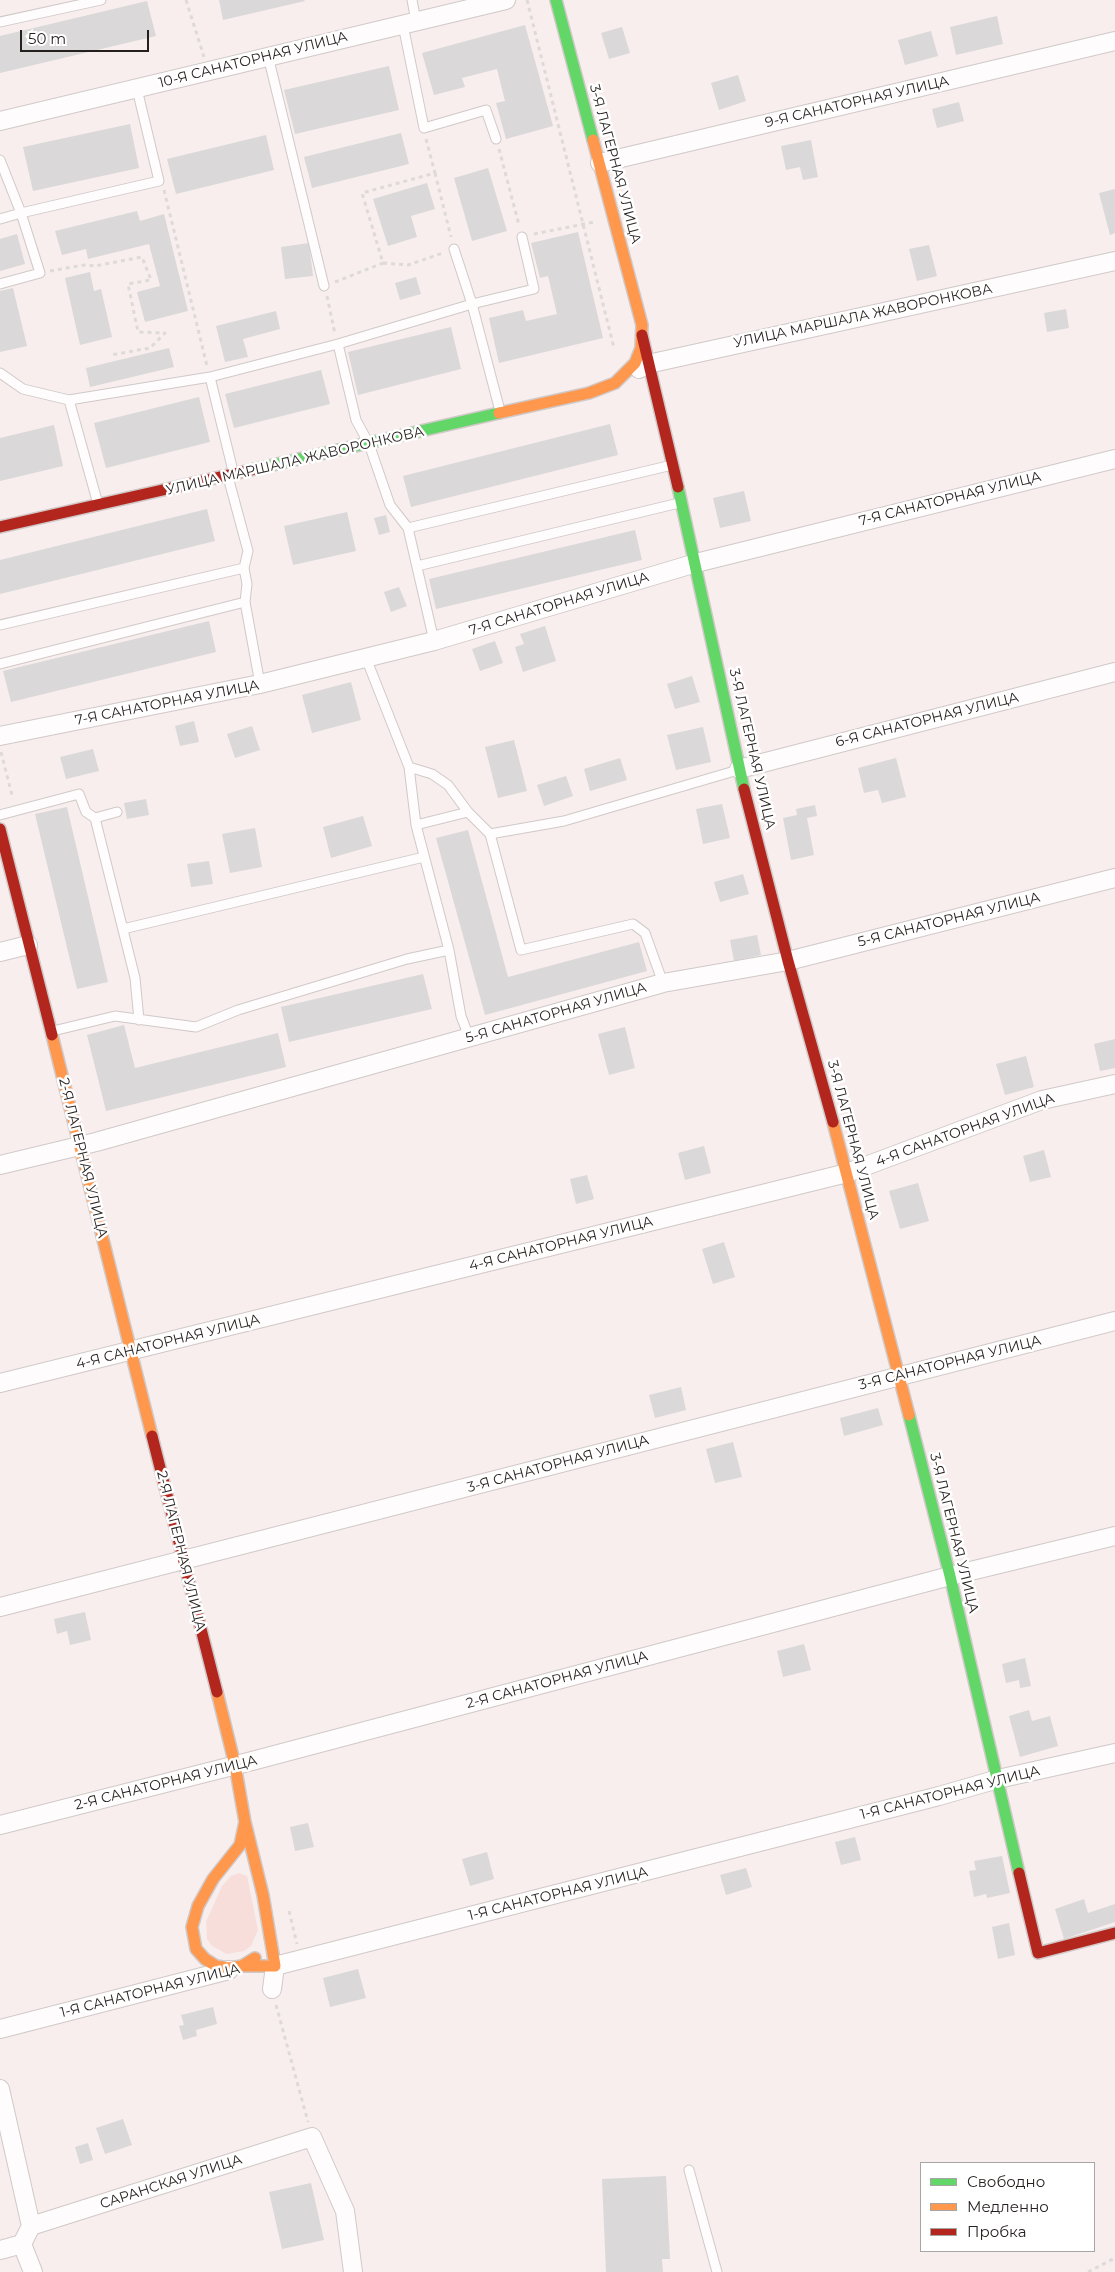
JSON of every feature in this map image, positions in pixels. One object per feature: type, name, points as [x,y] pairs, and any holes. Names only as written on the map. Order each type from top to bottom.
[{"type":"street","name":"10-Я САНАТОРНАЯ УЛИЦА","points":[[0,121],[137,89],[268,55],[506,0]]},
{"type":"street","name":"3-Я ЛАГЕРНАЯ УЛИЦА","points":[[556,0],[640,313],[648,364],[696,563],[739,769],[788,961],[847,1173],[950,1576],[1038,1953],[1115,1933]]},
{"type":"street","name":"9-Я САНАТОРНАЯ УЛИЦА","points":[[600,163],[1115,41]]},
{"type":"street","name":"УЛИЦА МАРШАЛА ЖАВОРОНКОВА","points":[[615,383],[648,364],[1115,260]]},
{"type":"street","name":"3-Я ЛАГЕРНАЯ УЛИЦА","points":[[589,394],[615,383],[635,362],[641,348],[642,335]]},
{"type":"street","name":"УЛИЦА МАРШАЛА ЖАВОРОНКОВА","points":[[0,527],[589,394]]},
{"type":"street","name":"7-Я САНАТОРНАЯ УЛИЦА","points":[[0,736],[260,684],[366,658],[434,641],[696,563],[1115,458]]},
{"type":"street","name":"6-Я САНАТОРНАЯ УЛИЦА","points":[[739,769],[1115,672]]},
{"type":"street","name":"2-Я ЛАГЕРНАЯ УЛИЦА","points":[[0,829],[235,1765],[245,1822],[263,1895],[275,1966],[272,1989]]},
{"type":"street","name":"5-Я САНАТОРНАЯ УЛИЦА","points":[[0,1165],[80,1146],[663,982],[788,961],[1115,878]]},
{"type":"street","points":[[0,952],[28,945]]},
{"type":"street","name":"4-Я САНАТОРНАЯ УЛИЦА","points":[[0,1384],[847,1173],[1042,1100],[1115,1084]]},
{"type":"street","name":"3-Я САНАТОРНАЯ УЛИЦА","points":[[0,1606],[184,1561],[1115,1321]]},
{"type":"street","name":"2-Я САНАТОРНАЯ УЛИЦА","points":[[0,1825],[235,1765],[950,1576],[1115,1536]]},
{"type":"street","name":"1-Я САНАТОРНАЯ УЛИЦА","points":[[0,2029],[242,1966],[275,1966],[940,1796],[998,1779],[1115,1753]]},
{"type":"street","points":[[245,1822],[240,1845],[213,1879],[198,1906],[192,1927],[196,1949],[205,1959],[216,1966],[229,1968],[242,1966],[253,1960],[262,1951],[267,1939],[268,1926]]},
{"type":"street","points":[[0,2089],[31,2226],[22,2244],[33,2272]]},
{"type":"street","points":[[312,2138],[345,2211],[353,2272]]},
{"type":"street","name":"САРАНСКАЯ УЛИЦА","points":[[31,2226],[312,2138]]},
{"type":"street","points":[[0,2250],[22,2244]]},
{"type":"lane","points":[[0,22],[102,0]]},
{"type":"lane","points":[[412,0],[409,23],[424,128],[486,110],[496,139]]},
{"type":"lane","points":[[268,55],[324,286]]},
{"type":"lane","points":[[0,219],[159,181],[137,89]]},
{"type":"lane","points":[[0,160],[21,214],[40,273],[0,284]]},
{"type":"lane","points":[[0,373],[23,390],[69,400],[210,377],[338,344],[472,304],[534,289],[522,237]]},
{"type":"lane","points":[[454,250],[472,304],[501,414]]},
{"type":"lane","points":[[338,344],[356,420],[370,444],[390,505],[408,528],[434,641]]},
{"type":"lane","points":[[210,377],[248,551],[244,568],[246,584],[245,602],[260,684]]},
{"type":"lane","points":[[69,400],[98,506]]},
{"type":"lane","points":[[408,528],[672,465]]},
{"type":"lane","points":[[417,566],[681,503]]},
{"type":"lane","points":[[0,625],[244,568]]},
{"type":"lane","points":[[0,664],[245,602]]},
{"type":"lane","points":[[366,658],[410,767],[416,826],[449,950],[461,1016],[469,1037]]},
{"type":"lane","points":[[410,767],[432,774],[448,785],[468,812],[490,834],[521,950],[632,924],[645,933],[663,982]]},
{"type":"lane","points":[[490,834],[564,821],[739,769]]},
{"type":"lane","points":[[0,815],[79,794],[86,812],[95,818],[135,978],[140,1020]]},
{"type":"lane","points":[[95,818],[117,812]]},
{"type":"lane","points":[[416,826],[468,812]]},
{"type":"lane","points":[[123,929],[424,857]]},
{"type":"lane","points":[[51,1031],[115,1016],[196,1027],[238,1010],[407,959],[449,950]]},
{"type":"lane","points":[[689,2170],[717,2272]]},
{"type":"path","points":[[186,0],[208,70]]},
{"type":"path","points":[[527,0],[614,348]]},
{"type":"path","points":[[338,344],[324,286],[383,263],[408,265],[454,250],[424,128]]},
{"type":"path","points":[[496,139],[522,237],[614,218]]},
{"type":"path","points":[[383,263],[362,193],[435,173]]},
{"type":"path","points":[[159,181],[167,195],[210,377]]},
{"type":"path","points":[[40,273],[142,256],[151,280],[128,284],[138,332],[165,333],[150,348],[111,354]]},
{"type":"path","points":[[272,1989],[312,2138]]},
{"type":"path","points":[[1088,2272],[1115,2258]]},
{"type":"shaded area","points":[[239,1873],[247,1876],[258,1930],[251,1946],[244,1951],[227,1954],[212,1946],[207,1939],[206,1922],[222,1886],[231,1876]]},
{"type":"building","points":[[219,0],[304,0],[305,1],[223,20]]},
{"type":"building","points":[[147,1],[156,36],[0,73],[0,36]]},
{"type":"building","points":[[997,16],[1003,44],[956,55],[950,27]]},
{"type":"building","points":[[525,25],[553,126],[506,139],[496,103],[505,101],[497,69],[462,78],[465,87],[434,95],[422,53]]},
{"type":"building","points":[[622,27],[630,53],[609,59],[601,33]]},
{"type":"building","points":[[931,31],[938,56],[905,65],[898,40]]},
{"type":"building","points":[[389,66],[399,110],[295,134],[284,90]]},
{"type":"building","points":[[738,75],[746,101],[719,110],[711,83]]},
{"type":"building","points":[[959,102],[964,121],[937,128],[932,109]]},
{"type":"building","points":[[130,124],[139,168],[33,191],[23,147]]},
{"type":"building","points":[[401,133],[409,164],[312,188],[304,157]]},
{"type":"building","points":[[266,135],[274,170],[176,194],[167,159]]},
{"type":"building","points":[[811,140],[818,177],[803,180],[800,167],[786,170],[781,146]]},
{"type":"building","points":[[488,168],[507,231],[472,241],[454,178]]},
{"type":"building","points":[[427,183],[435,209],[411,216],[417,237],[388,246],[373,199]]},
{"type":"building","points":[[1115,189],[1115,233],[1110,235],[1099,193]]},
{"type":"building","points":[[137,211],[140,221],[164,214],[188,311],[145,322],[137,292],[160,286],[149,244],[88,259],[86,249],[62,255],[55,231]]},
{"type":"building","points":[[578,232],[603,338],[499,363],[489,318],[523,310],[526,321],[557,314],[548,276],[540,278],[531,243]]},
{"type":"building","points":[[17,234],[25,264],[0,271],[0,239]]},
{"type":"building","points":[[309,243],[313,276],[285,279],[281,247]]},
{"type":"building","points":[[929,245],[937,276],[917,281],[909,249]]},
{"type":"building","points":[[90,272],[94,291],[101,289],[112,337],[80,345],[65,278]]},
{"type":"building","points":[[416,277],[421,294],[400,300],[395,283]]},
{"type":"building","points":[[13,288],[27,346],[0,352],[0,291]]},
{"type":"building","points":[[1066,309],[1069,328],[1047,332],[1044,313]]},
{"type":"building","points":[[276,311],[280,329],[243,339],[248,357],[225,362],[216,326]]},
{"type":"building","points":[[451,327],[461,369],[358,395],[348,352]]},
{"type":"building","points":[[169,348],[174,367],[90,387],[86,368]]},
{"type":"building","points":[[321,370],[330,404],[234,428],[225,394]]},
{"type":"building","points":[[199,397],[210,442],[106,468],[94,423]]},
{"type":"building","points":[[610,424],[618,455],[411,507],[403,476]]},
{"type":"building","points":[[54,425],[63,466],[0,481],[0,438]]},
{"type":"building","points":[[744,491],[751,521],[720,528],[713,498]]},
{"type":"building","points":[[207,509],[215,541],[0,594],[0,560]]},
{"type":"building","points":[[347,512],[356,551],[293,565],[284,526]]},
{"type":"building","points":[[386,515],[390,532],[379,535],[374,518]]},
{"type":"building","points":[[635,530],[642,560],[436,609],[429,579]]},
{"type":"building","points":[[399,587],[407,606],[391,612],[384,592]]},
{"type":"building","points":[[209,621],[216,652],[11,702],[3,671]]},
{"type":"building","points":[[545,626],[556,661],[523,672],[515,647],[524,644],[520,634]]},
{"type":"building","points":[[495,641],[503,663],[480,671],[472,649]]},
{"type":"building","points":[[692,676],[700,702],[675,709],[667,684]]},
{"type":"building","points":[[351,682],[361,720],[312,733],[302,695]]},
{"type":"building","points":[[194,721],[199,742],[180,746],[175,726]]},
{"type":"building","points":[[252,726],[260,750],[235,758],[227,734]]},
{"type":"building","points":[[703,727],[711,762],[676,770],[667,735]]},
{"type":"building","points":[[514,740],[527,791],[498,798],[485,747]]},
{"type":"building","points":[[93,749],[99,771],[66,779],[60,757]]},
{"type":"building","points":[[620,758],[627,780],[590,791],[584,769]]},
{"type":"building","points":[[896,758],[906,797],[882,803],[878,790],[864,793],[858,768]]},
{"type":"building","points":[[566,776],[573,796],[544,806],[537,785]]},
{"type":"building","points":[[146,799],[149,815],[127,819],[124,803]]},
{"type":"building","points":[[722,804],[730,838],[703,844],[696,809]]},
{"type":"building","points":[[815,805],[817,816],[807,818],[814,855],[791,860],[783,818],[797,815],[796,809]]},
{"type":"building","points":[[67,807],[108,982],[77,989],[35,814]]},
{"type":"building","points":[[363,816],[372,846],[331,858],[323,827]]},
{"type":"building","points":[[255,828],[262,867],[230,873],[222,834]]},
{"type":"building","points":[[468,830],[508,977],[639,942],[647,971],[485,1015],[436,838]]},
{"type":"building","points":[[209,861],[213,884],[191,887],[187,864]]},
{"type":"building","points":[[743,874],[749,894],[720,902],[714,882]]},
{"type":"building","points":[[757,935],[761,955],[734,961],[730,940]]},
{"type":"building","points":[[423,974],[432,1009],[289,1042],[281,1007]]},
{"type":"building","points":[[124,1025],[135,1068],[278,1033],[286,1067],[106,1111],[87,1035]]},
{"type":"building","points":[[625,1027],[635,1068],[609,1075],[598,1034]]},
{"type":"building","points":[[1115,1039],[1115,1068],[1100,1071],[1094,1044]]},
{"type":"building","points":[[1026,1056],[1034,1087],[1005,1095],[996,1064]]},
{"type":"building","points":[[704,1146],[711,1173],[685,1180],[678,1153]]},
{"type":"building","points":[[1044,1150],[1051,1177],[1030,1182],[1023,1156]]},
{"type":"building","points":[[587,1175],[594,1199],[576,1204],[570,1179]]},
{"type":"building","points":[[918,1183],[929,1221],[900,1229],[889,1191]]},
{"type":"building","points":[[724,1242],[735,1277],[713,1284],[702,1249]]},
{"type":"building","points":[[681,1387],[686,1410],[655,1418],[649,1395]]},
{"type":"building","points":[[878,1408],[883,1425],[844,1436],[840,1418]]},
{"type":"building","points":[[733,1442],[742,1477],[715,1483],[706,1449]]},
{"type":"building","points":[[85,1612],[91,1640],[70,1645],[67,1631],[57,1634],[54,1619]]},
{"type":"building","points":[[804,1644],[811,1670],[783,1677],[777,1651]]},
{"type":"building","points":[[1025,1658],[1031,1686],[1020,1688],[1019,1680],[1006,1683],[1002,1664]]},
{"type":"building","points":[[1029,1710],[1032,1721],[1050,1716],[1058,1746],[1020,1757],[1009,1716]]},
{"type":"building","points":[[308,1823],[314,1847],[295,1851],[290,1827]]},
{"type":"building","points":[[855,1837],[861,1860],[841,1865],[835,1842]]},
{"type":"building","points":[[487,1852],[494,1879],[470,1886],[462,1859]]},
{"type":"building","points":[[1002,1856],[1010,1893],[987,1898],[986,1894],[974,1897],[969,1871],[976,1870],[974,1861]]},
{"type":"building","points":[[746,1868],[752,1887],[726,1895],[720,1875]]},
{"type":"building","points":[[1084,1899],[1088,1913],[1115,1904],[1115,1922],[1064,1939],[1055,1909]]},
{"type":"building","points":[[1009,1923],[1015,1955],[998,1959],[992,1927]]},
{"type":"building","points":[[358,1969],[366,1998],[330,2007],[323,1978]]},
{"type":"building","points":[[213,2007],[217,2024],[196,2030],[197,2036],[183,2040],[179,2026],[184,2025],[181,2015]]},
{"type":"building","points":[[123,2119],[132,2145],[105,2154],[96,2128]]},
{"type":"building","points":[[88,2143],[93,2160],[80,2164],[75,2147]]},
{"type":"building","points":[[666,2176],[670,2259],[662,2259],[663,2272],[606,2272],[602,2179]]},
{"type":"building","points":[[311,2183],[324,2240],[282,2249],[269,2192]]},
{"type":"traffic: fast","points":[[556,0],[593,140]]},
{"type":"traffic: fast","points":[[264,467],[499,413]]},
{"type":"traffic: fast","points":[[678,487],[744,789]]},
{"type":"traffic: fast","points":[[909,1415],[950,1576],[1019,1873]]},
{"type":"traffic: slow","points":[[499,413],[589,393],[615,383],[635,363],[641,348],[642,325],[593,140]]},
{"type":"traffic: slow","points":[[52,1035],[152,1436]]},
{"type":"traffic: slow","points":[[833,1122],[909,1415]]},
{"type":"traffic: slow","points":[[217,1692],[263,1895],[275,1966],[242,1966]]},
{"type":"traffic: slow","points":[[245,1822],[240,1845],[213,1879],[198,1906],[192,1927],[196,1949],[205,1959],[216,1966],[229,1968],[242,1966],[255,1958]]},
{"type":"traffic: jam","points":[[642,335],[678,487]]},
{"type":"traffic: jam","points":[[0,527],[264,467]]},
{"type":"traffic: jam","points":[[744,789],[788,961],[833,1122]]},
{"type":"traffic: jam","points":[[0,829],[52,1035]]},
{"type":"traffic: jam","points":[[152,1436],[217,1692]]},
{"type":"traffic: jam","points":[[1019,1873],[1038,1953],[1115,1933]]}]
